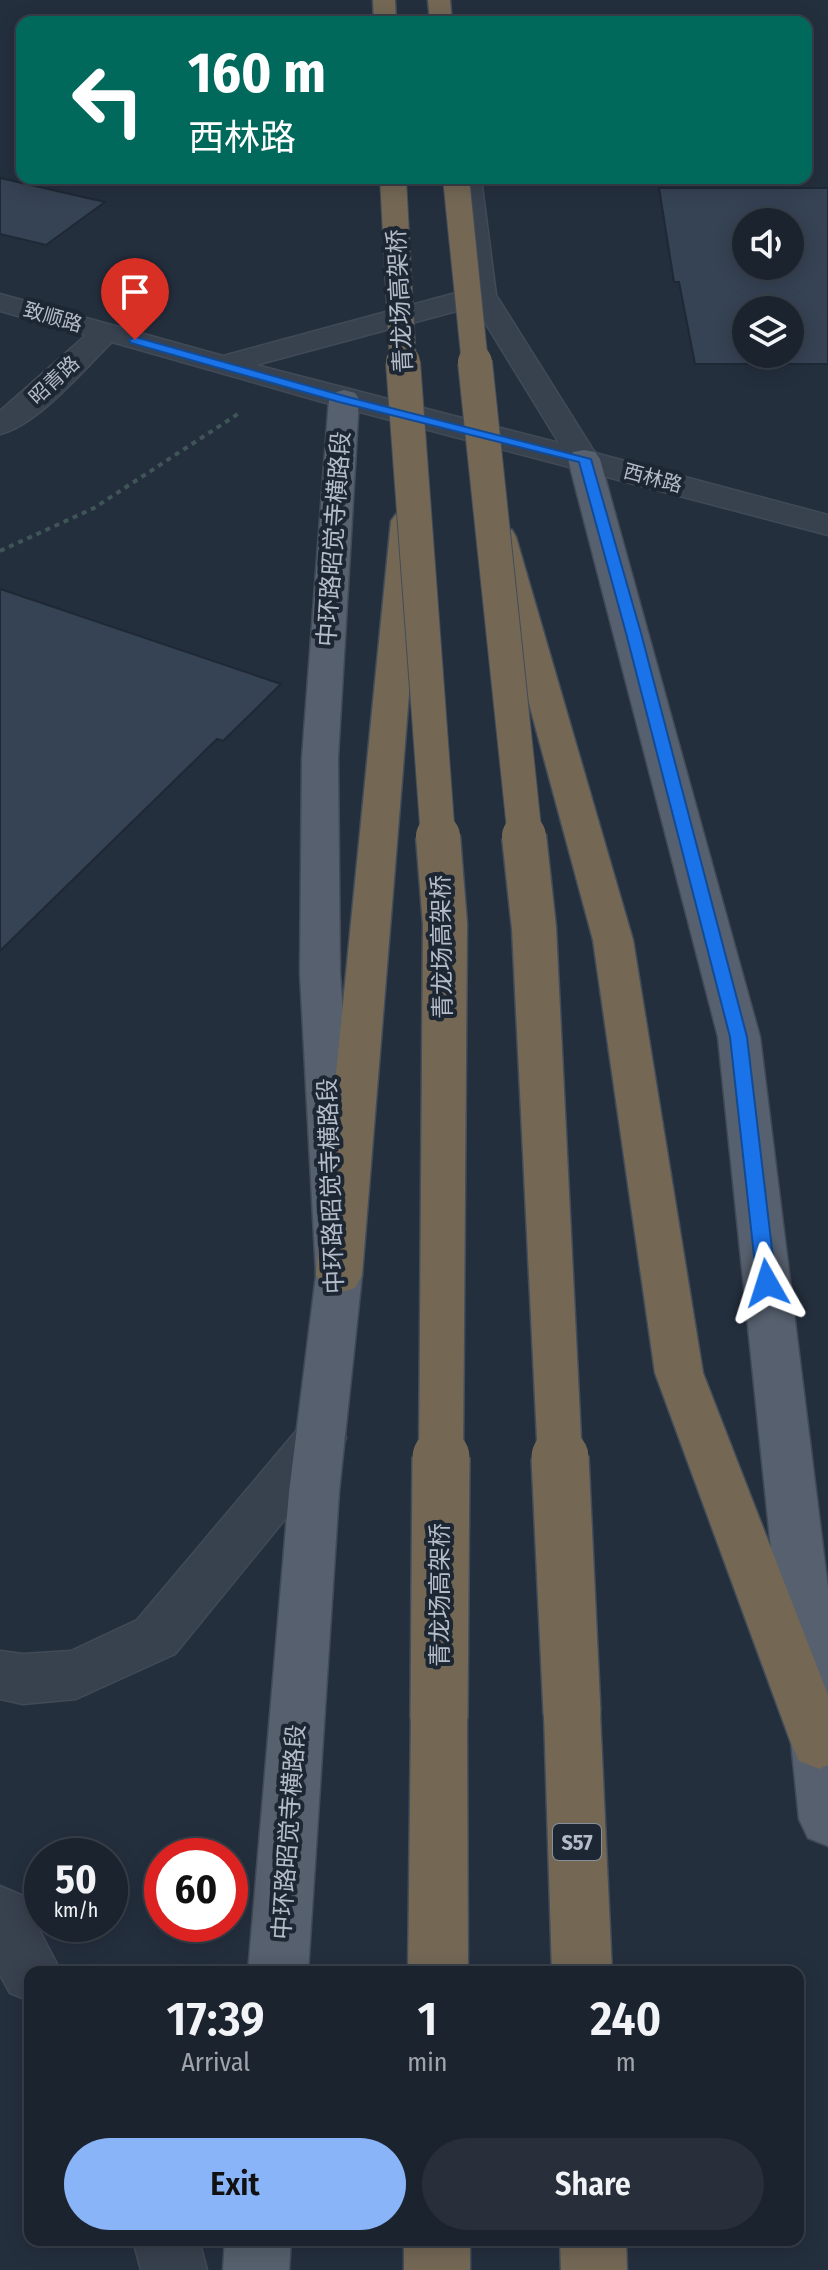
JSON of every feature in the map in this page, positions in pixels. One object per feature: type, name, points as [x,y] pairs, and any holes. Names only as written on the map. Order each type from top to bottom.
[{"type":"highway","name":"青龙场高架桥","points":[[393,184],[410,486],[445,924],[438,1966]]},
{"type":"highway","points":[[457,184],[488,493],[613,940],[679,1373],[819,1743]]},
{"type":"highway","points":[[339,1275],[410,486]]},
{"type":"highway","name":"S57","points":[[488,493],[534,928],[582,1966]]},
{"type":"highway","points":[[437,2246],[437,2270]]},
{"type":"highway","points":[[593,2246],[594,2270]]},
{"type":"main road","name":"中环路昭觉寺横路段","points":[[278,1966],[314,1492],[339,1275],[320,973],[320,758],[344,399]]},
{"type":"main road","points":[[584,459],[739,1037],[828,1819]]},
{"type":"main road","points":[[256,2270],[258,2246]]},
{"type":"street","points":[[469,184],[482,295],[584,459]]},
{"type":"street","points":[[222,365],[482,295]]},
{"type":"street","name":"致顺路","points":[[0,302],[106,332]]},
{"type":"street","name":"西林路","points":[[106,332],[344,399],[828,525]]},
{"type":"street","name":"昭青路","points":[[0,425],[25,408],[106,332]]},
{"type":"street","points":[[0,1675],[23,1679],[76,1675],[156,1637],[321,1438]]},
{"type":"street","points":[[0,1915],[28,1966]]},
{"type":"street","points":[[168,2246],[174,2270]]},
{"type":"path","points":[[0,551],[94,508],[285,383]]},
{"type":"building","points":[[0,178],[105,202],[46,245],[0,234]]},
{"type":"building","points":[[659,188],[828,188],[828,364],[804,364],[804,296],[732,296],[732,364],[695,364],[679,282],[674,282]]},
{"type":"building","points":[[0,589],[281,684],[223,741],[217,739],[0,951]]},
{"type":"route","points":[[135,340],[344,399],[584,459],[739,1037],[767,1283]]}]
